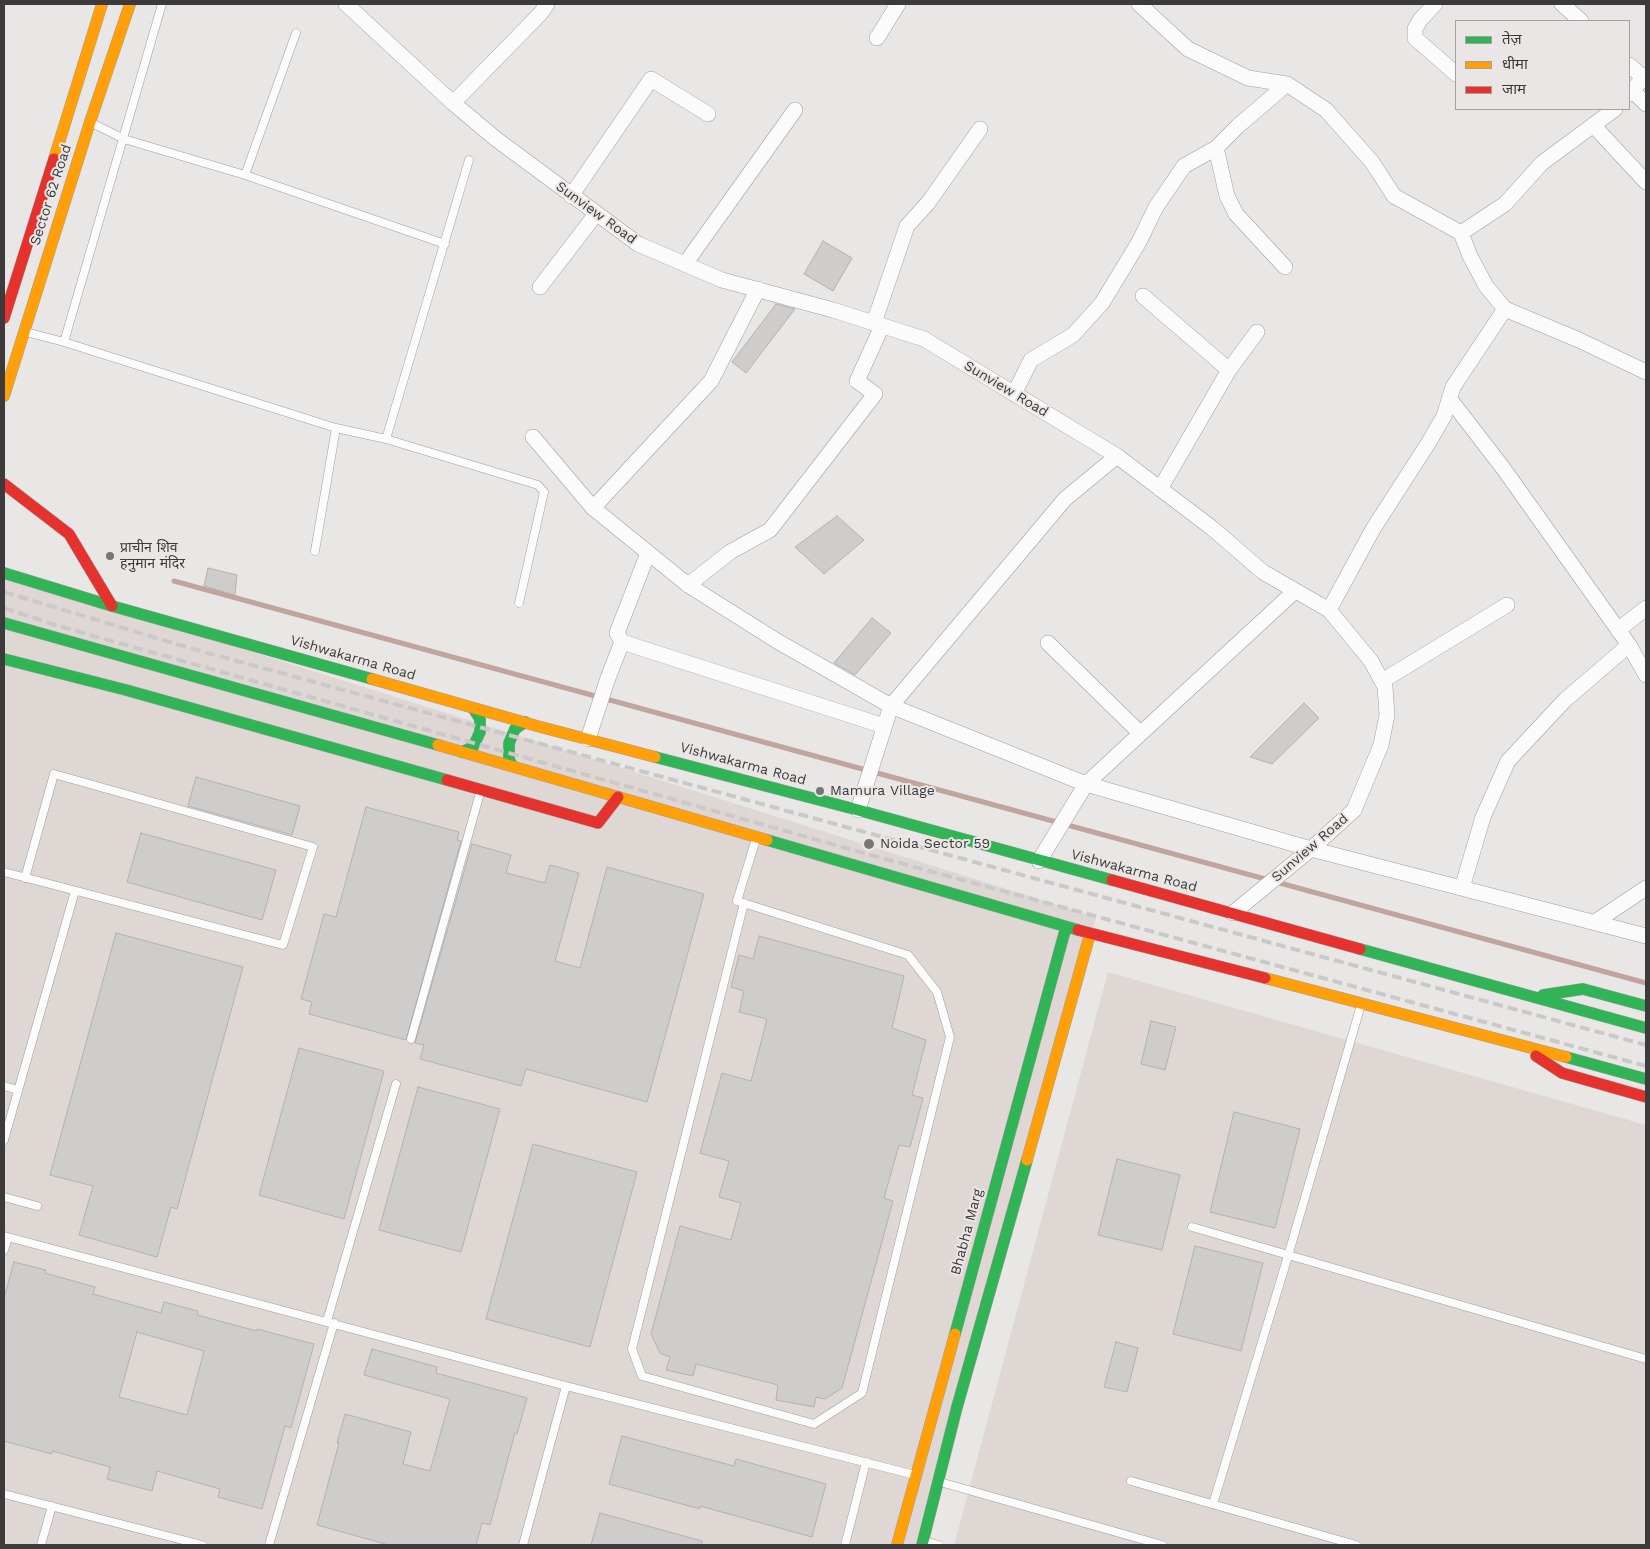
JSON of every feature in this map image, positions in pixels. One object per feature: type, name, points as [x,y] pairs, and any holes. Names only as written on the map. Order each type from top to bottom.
[{"type":"main road","name":"Sector 62 Road","points":[[4,318],[102,4]]},
{"type":"main road","name":"Sector 62 Road","points":[[4,396],[90,122],[130,4]]},
{"type":"main road","points":[[4,484],[69,534],[112,606]]},
{"type":"main road","name":"Vishwakarma Road","points":[[4,573],[112,606],[473,708],[858,810],[1038,862],[1105,878],[1646,1028]]},
{"type":"main road","points":[[4,623],[133,664],[398,742],[462,752],[1090,934],[1362,1002],[1646,1079]]},
{"type":"main road","points":[[4,659],[127,686],[385,763],[598,823],[618,797]]},
{"type":"main road","points":[[462,752],[473,747],[480,732],[480,719],[473,708]]},
{"type":"main road","points":[[512,766],[509,759],[508,743],[515,729],[526,722]]},
{"type":"main road","points":[[385,763],[398,742]]},
{"type":"main road","name":"Bhabha Marg","points":[[897,1545],[928,1478],[957,1407],[1059,999],[1066,927]]},
{"type":"main road","name":"Bhabha Marg","points":[[922,1543],[928,1478],[1059,999],[1090,934]]},
{"type":"main road","points":[[1534,996],[1583,989],[1646,1006]]},
{"type":"main road","points":[[1522,1046],[1562,1073],[1646,1097]]},
{"type":"street","name":"Sunview Road","points":[[346,4],[453,103],[496,139],[638,244],[722,280],[924,339],[1117,456],[1212,528],[1263,572],[1329,610],[1371,661],[1385,687],[1387,715],[1381,745],[1354,810],[1311,849],[1233,913]]},
{"type":"street","points":[[453,103],[541,13],[547,4]]},
{"type":"street","points":[[877,38],[898,4]]},
{"type":"street","points":[[1139,4],[1188,49],[1248,78],[1287,84],[1326,110],[1372,162],[1394,196],[1461,233],[1470,256],[1486,286],[1505,309],[1579,340],[1646,372]]},
{"type":"street","points":[[1435,4],[1420,20],[1415,38],[1455,73]]},
{"type":"street","points":[[1562,4],[1580,20]]},
{"type":"street","points":[[1630,65],[1645,76],[1631,92],[1646,104]]},
{"type":"street","points":[[571,196],[650,79],[708,114]]},
{"type":"street","points":[[1014,394],[1031,360],[1073,335],[1102,303],[1139,242],[1156,207],[1184,166],[1216,148],[1238,126],[1287,84]]},
{"type":"street","points":[[685,264],[795,110]]},
{"type":"street","points":[[1461,233],[1505,204],[1542,162],[1614,110]]},
{"type":"street","points":[[1593,125],[1646,182]]},
{"type":"street","points":[[688,585],[730,552],[770,530],[875,394],[857,380],[878,325],[907,226],[928,203],[980,129]]},
{"type":"street","points":[[1216,148],[1227,196],[1236,214],[1284,267]]},
{"type":"street","points":[[540,287],[596,214]]},
{"type":"street","points":[[593,508],[711,380],[758,290]]},
{"type":"street","points":[[1143,296],[1229,370]]},
{"type":"street","points":[[1329,610],[1373,529],[1430,442],[1444,416],[1453,387],[1505,309]]},
{"type":"street","points":[[1160,489],[1229,370],[1257,332]]},
{"type":"street","points":[[1449,398],[1503,468],[1629,645],[1646,675]]},
{"type":"street","points":[[533,437],[593,508],[688,585],[777,642],[891,706],[1086,784],[1311,849],[1640,934],[1646,924]]},
{"type":"street","points":[[858,810],[891,706],[1065,499],[1117,456]]},
{"type":"street","points":[[648,553],[617,633],[622,642],[884,726]]},
{"type":"street","points":[[1038,862],[1086,784],[1295,591]]},
{"type":"street","points":[[1382,681],[1507,605]]},
{"type":"street","points":[[1618,630],[1646,608]]},
{"type":"street","points":[[588,739],[622,642]]},
{"type":"street","points":[[1048,643],[1140,733]]},
{"type":"street","points":[[1462,888],[1484,817],[1508,761],[1565,700],[1629,645]]},
{"type":"street","points":[[1595,922],[1646,888]]},
{"type":"lane","points":[[64,342],[162,4]]},
{"type":"lane","points":[[245,175],[296,33]]},
{"type":"lane","points":[[90,122],[124,139],[245,175],[445,244]]},
{"type":"lane","points":[[386,439],[469,160]]},
{"type":"lane","points":[[24,332],[64,342],[336,428],[386,439],[538,485],[544,492],[519,603]]},
{"type":"lane","points":[[315,551],[336,428]]},
{"type":"lane","points":[[4,872],[25,878],[283,945],[313,847],[54,774],[25,878]]},
{"type":"lane","points":[[411,1039],[481,790]]},
{"type":"lane","points":[[744,903],[632,1349],[642,1376],[814,1424],[862,1393],[950,1037],[937,992],[908,955],[738,901],[757,837]]},
{"type":"lane","points":[[4,1140],[75,891]]},
{"type":"lane","points":[[1213,1504],[1362,1002]]},
{"type":"lane","points":[[269,1545],[396,1084]]},
{"type":"lane","points":[[4,1086],[18,1090]]},
{"type":"lane","points":[[4,1197],[37,1206]]},
{"type":"lane","points":[[1192,1226],[1288,1256],[1646,1359]]},
{"type":"lane","points":[[4,1250],[6,1236],[566,1386],[928,1478],[1162,1545]]},
{"type":"lane","points":[[523,1545],[566,1386]]},
{"type":"lane","points":[[845,1545],[866,1462]]},
{"type":"lane","points":[[1132,1481],[1356,1545]]},
{"type":"lane","points":[[4,1494],[202,1545]]},
{"type":"lane","points":[[41,1545],[52,1506]]},
{"type":"lane","points":[[922,1543],[939,1545]]},
{"type":"shaded area","points":[[4,574],[1096,917],[923,1545],[4,1545]]},
{"type":"shaded area","points":[[1108,972],[1646,1125],[1646,1545],[954,1545]]},
{"type":"building","points":[[823,241],[852,258],[833,291],[804,274]]},
{"type":"building","points":[[776,304],[795,309],[746,373],[732,362]]},
{"type":"building","points":[[837,516],[864,540],[824,574],[795,547]]},
{"type":"building","points":[[208,568],[237,575],[235,595],[204,586]]},
{"type":"building","points":[[872,618],[891,633],[855,675],[834,663]]},
{"type":"building","points":[[1304,703],[1319,718],[1272,764],[1250,757]]},
{"type":"building","points":[[196,777],[300,806],[292,835],[188,806]]},
{"type":"building","points":[[366,807],[459,832],[457,840],[461,841],[406,1040],[309,1014],[312,1002],[301,999],[324,914],[336,917]]},
{"type":"building","points":[[141,833],[276,870],[262,920],[127,882]]},
{"type":"building","points":[[472,844],[511,855],[506,873],[545,883],[550,865],[579,873],[555,961],[580,968],[607,867],[704,894],[647,1102],[526,1069],[521,1086],[420,1059],[424,1045],[415,1043]]},
{"type":"building","points":[[116,933],[243,967],[177,1209],[171,1207],[157,1257],[79,1235],[93,1186],[50,1175]]},
{"type":"building","points":[[759,936],[904,976],[892,1028],[926,1040],[912,1095],[923,1098],[910,1147],[899,1145],[884,1198],[893,1201],[842,1388],[825,1399],[816,1397],[814,1407],[776,1400],[778,1385],[696,1364],[693,1376],[666,1370],[670,1357],[660,1353],[651,1334],[680,1226],[731,1240],[741,1203],[719,1197],[729,1161],[700,1153],[722,1073],[751,1081],[767,1019],[739,1012],[744,991],[731,987],[739,955],[753,959]]},
{"type":"building","points":[[1151,1021],[1176,1027],[1165,1070],[1141,1064]]},
{"type":"building","points":[[299,1048],[384,1071],[344,1219],[259,1195]]},
{"type":"building","points":[[418,1087],[500,1109],[461,1252],[379,1230]]},
{"type":"building","points":[[1234,1112],[1300,1129],[1275,1228],[1210,1212]]},
{"type":"building","points":[[533,1144],[637,1172],[590,1347],[486,1319]]},
{"type":"building","points":[[1117,1159],[1180,1175],[1162,1250],[1098,1235]]},
{"type":"building","points":[[1195,1246],[1263,1263],[1241,1351],[1173,1334]]},
{"type":"building","points":[[14,1262],[46,1270],[45,1273],[95,1287],[93,1294],[161,1313],[164,1302],[198,1311],[197,1315],[314,1344],[291,1428],[285,1426],[262,1509],[218,1497],[220,1489],[157,1471],[152,1491],[107,1479],[110,1467],[52,1451],[52,1454],[4,1441],[4,1298]],"holes":[[[137,1332],[204,1351],[187,1415],[119,1397]]]},
{"type":"building","points":[[1116,1342],[1138,1348],[1127,1392],[1104,1387]]},
{"type":"building","points":[[372,1349],[437,1367],[436,1373],[527,1398],[517,1434],[515,1433],[490,1525],[482,1523],[476,1545],[389,1545],[317,1525],[345,1414],[411,1432],[403,1464],[430,1471],[450,1399],[364,1375]]},
{"type":"building","points":[[622,1436],[734,1466],[736,1459],[826,1484],[812,1537],[700,1506],[700,1509],[609,1484]]},
{"type":"building","points":[[600,1513],[702,1541],[702,1545],[591,1545]]},
{"type":"waterway","points":[[174,581],[1646,983]]},
{"type":"railway","points":[[4,592],[193,649],[1646,1045]]},
{"type":"railway","points":[[4,608],[55,625],[867,854],[1646,1066]]},
{"type":"traffic: fast","points":[[4,573],[112,606],[372,679]]},
{"type":"traffic: fast","points":[[4,623],[438,745]]},
{"type":"traffic: fast","points":[[4,659],[126,690],[447,780]]},
{"type":"traffic: fast","points":[[462,752],[473,747],[480,732],[480,719],[473,708]]},
{"type":"traffic: fast","points":[[512,766],[509,759],[509,743],[515,729],[525,722]]},
{"type":"traffic: fast","points":[[655,757],[858,810],[1112,880]]},
{"type":"traffic: fast","points":[[767,840],[1078,930]]},
{"type":"traffic: fast","points":[[955,1334],[1066,927]]},
{"type":"traffic: fast","points":[[1360,949],[1646,1028]]},
{"type":"traffic: fast","points":[[1543,995],[1583,989],[1646,1006]]},
{"type":"traffic: fast","points":[[1566,1057],[1646,1079]]},
{"type":"traffic: fast","points":[[922,1545],[957,1407],[1027,1160]]},
{"type":"traffic: slow","points":[[54,159],[102,4]]},
{"type":"traffic: slow","points":[[4,396],[90,122],[130,4]]},
{"type":"traffic: slow","points":[[372,679],[655,757]]},
{"type":"traffic: slow","points":[[438,745],[767,840]]},
{"type":"traffic: slow","points":[[1027,1160],[1090,934]]},
{"type":"traffic: slow","points":[[1265,978],[1566,1057]]},
{"type":"traffic: slow","points":[[897,1545],[955,1334]]},
{"type":"traffic: jam","points":[[4,318],[54,159]]},
{"type":"traffic: jam","points":[[4,484],[69,534],[112,606]]},
{"type":"traffic: jam","points":[[447,780],[598,823],[618,797]]},
{"type":"traffic: jam","points":[[1112,880],[1360,949]]},
{"type":"traffic: jam","points":[[1078,930],[1265,978]]},
{"type":"traffic: jam","points":[[1536,1056],[1562,1073],[1646,1097]]},
{"type":"place","name":"प्राचीन शिव हनुमान मंदिर","points":[[110,556]]},
{"type":"place","name":"Mamura Village","points":[[820,791]]},
{"type":"place","name":"Noida Sector 59","points":[[869,844]]}]
